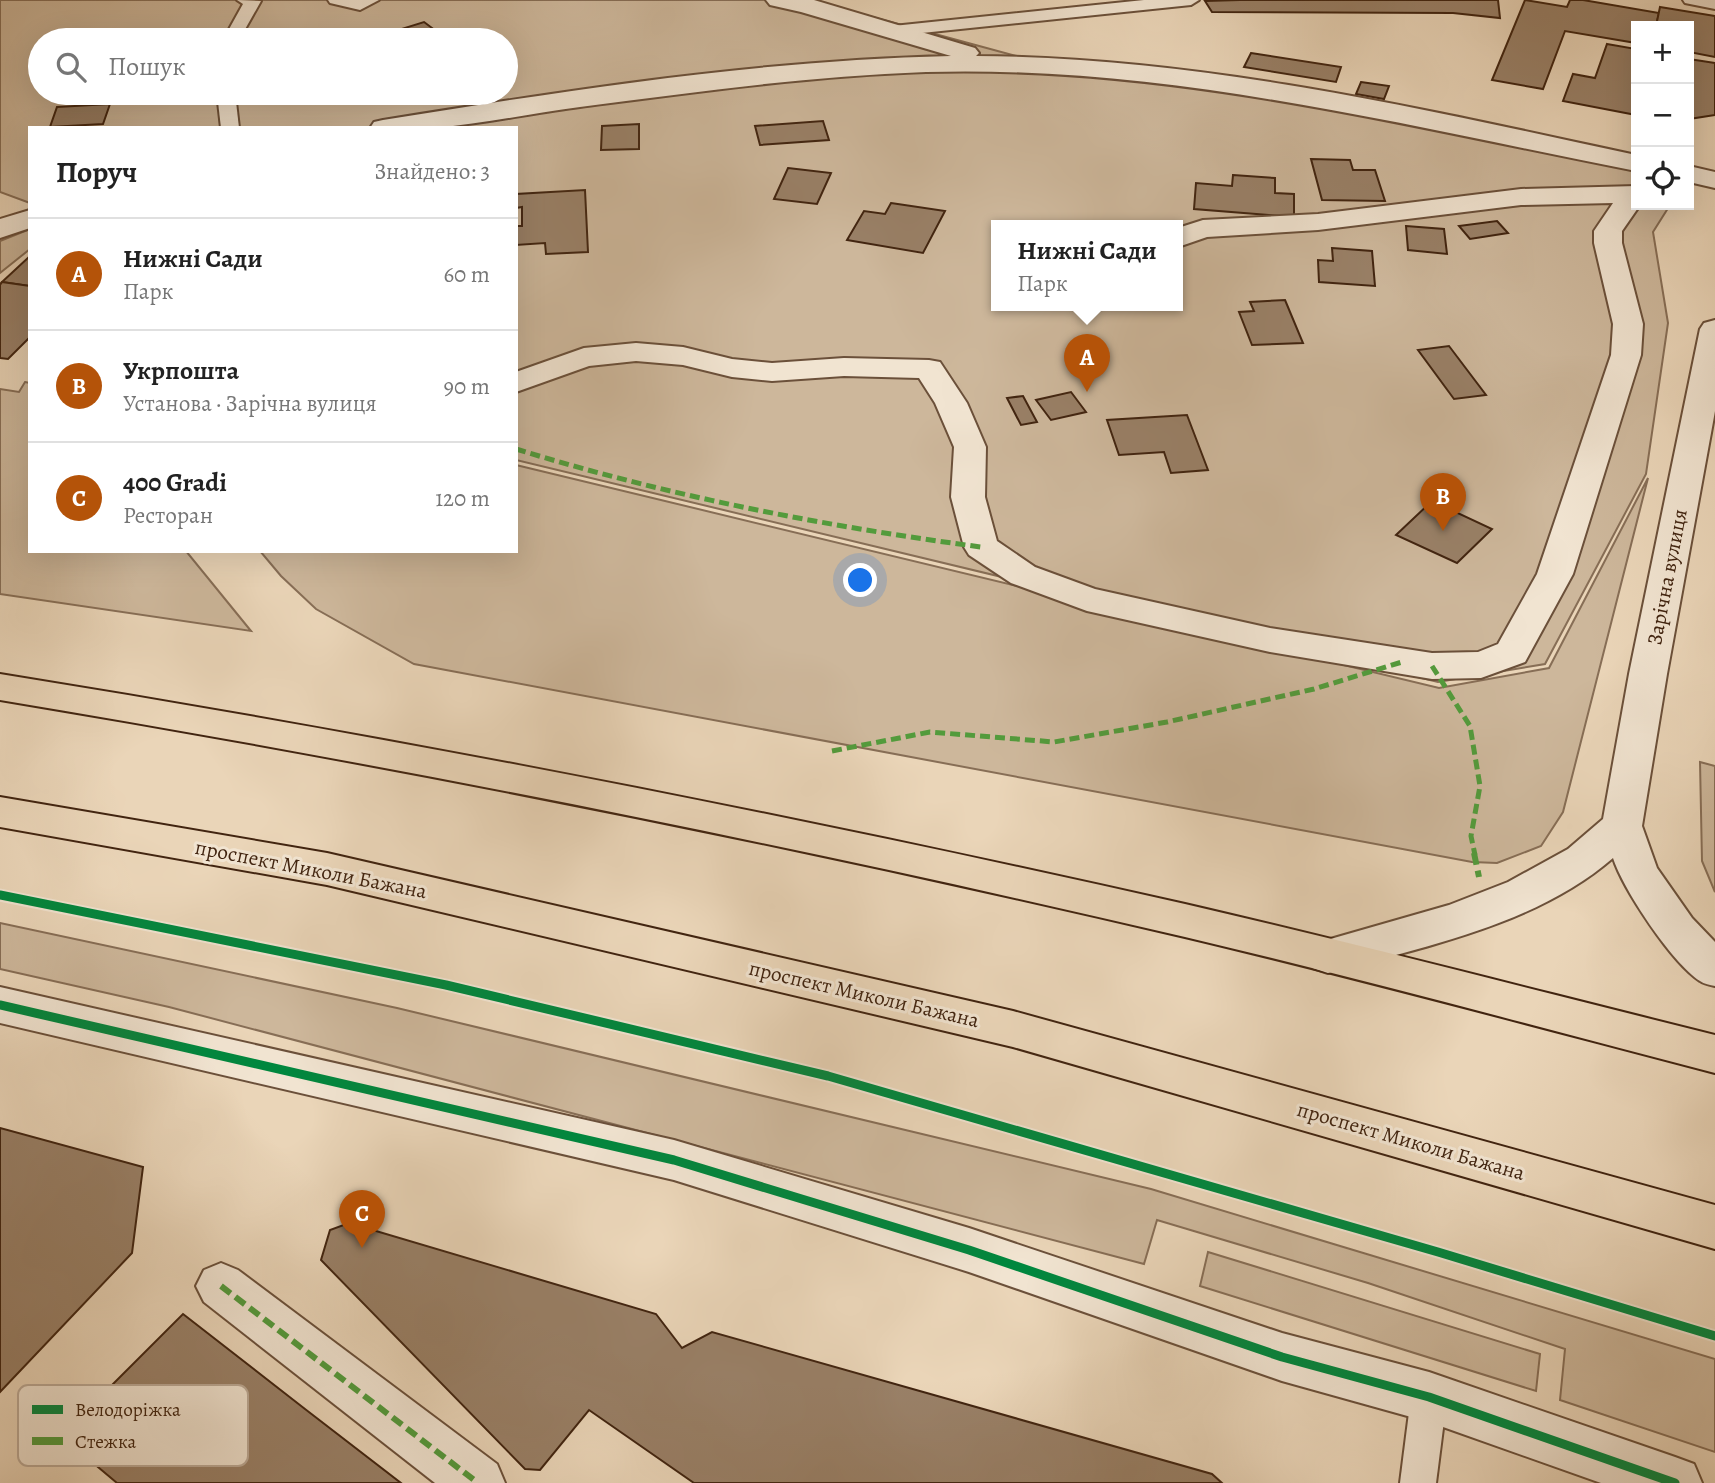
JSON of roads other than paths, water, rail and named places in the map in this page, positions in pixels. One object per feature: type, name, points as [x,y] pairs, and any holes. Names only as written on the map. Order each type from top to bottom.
[{"type":"highway","points":[[0,687],[183,716],[774,829],[1169,917],[1715,1054]]},
{"type":"highway","name":"проспект Миколи Бажана","points":[[0,811],[327,869],[1013,1029],[1715,1227]]},
{"type":"street","points":[[778,0],[1002,64]]},
{"type":"street","points":[[395,126],[524,104],[834,68],[1002,64],[1076,68],[1240,85],[1631,183]]},
{"type":"street","points":[[1694,175],[1715,180]]},
{"type":"street","points":[[1183,236],[1203,229],[1330,220],[1631,185]]},
{"type":"street","points":[[518,382],[584,357],[636,352],[683,356],[732,368],[772,372],[844,367],[929,369],[951,403],[970,447],[968,497],[981,547],[1023,575],[1087,599],[1270,640],[1432,666],[1481,665],[1512,653],[1555,574],[1626,355],[1628,324],[1608,243],[1608,231],[1631,192]]},
{"type":"street","points":[[1694,193],[1715,192]]},
{"type":"street","name":"Зарічна вулиця","points":[[1715,329],[1648,674],[1622,826],[1638,873],[1676,930],[1715,969]]},
{"type":"street","points":[[1328,956],[1462,918],[1530,891],[1583,860],[1622,826]]},
{"type":"street","points":[[0,1005],[674,1160],[969,1250],[1282,1357],[1429,1397],[1675,1483]]},
{"type":"street","points":[[221,1286],[478,1483]]},
{"type":"lane","points":[[237,28],[251,0]]},
{"type":"lane","points":[[335,0],[360,5],[371,0]]},
{"type":"lane","points":[[893,31],[1191,0]]},
{"type":"lane","points":[[1691,0],[1715,4]]},
{"type":"lane","points":[[227,105],[230,126]]},
{"type":"lane","points":[[1418,1483],[1429,1397]]},
{"type":"place","name":"Нижні Сади","points":[[1087,392]]},
{"type":"place","name":"Укрпошта","points":[[1443,531]]},
{"type":"place","name":"400 Gradi","points":[[362,1248]]}]
